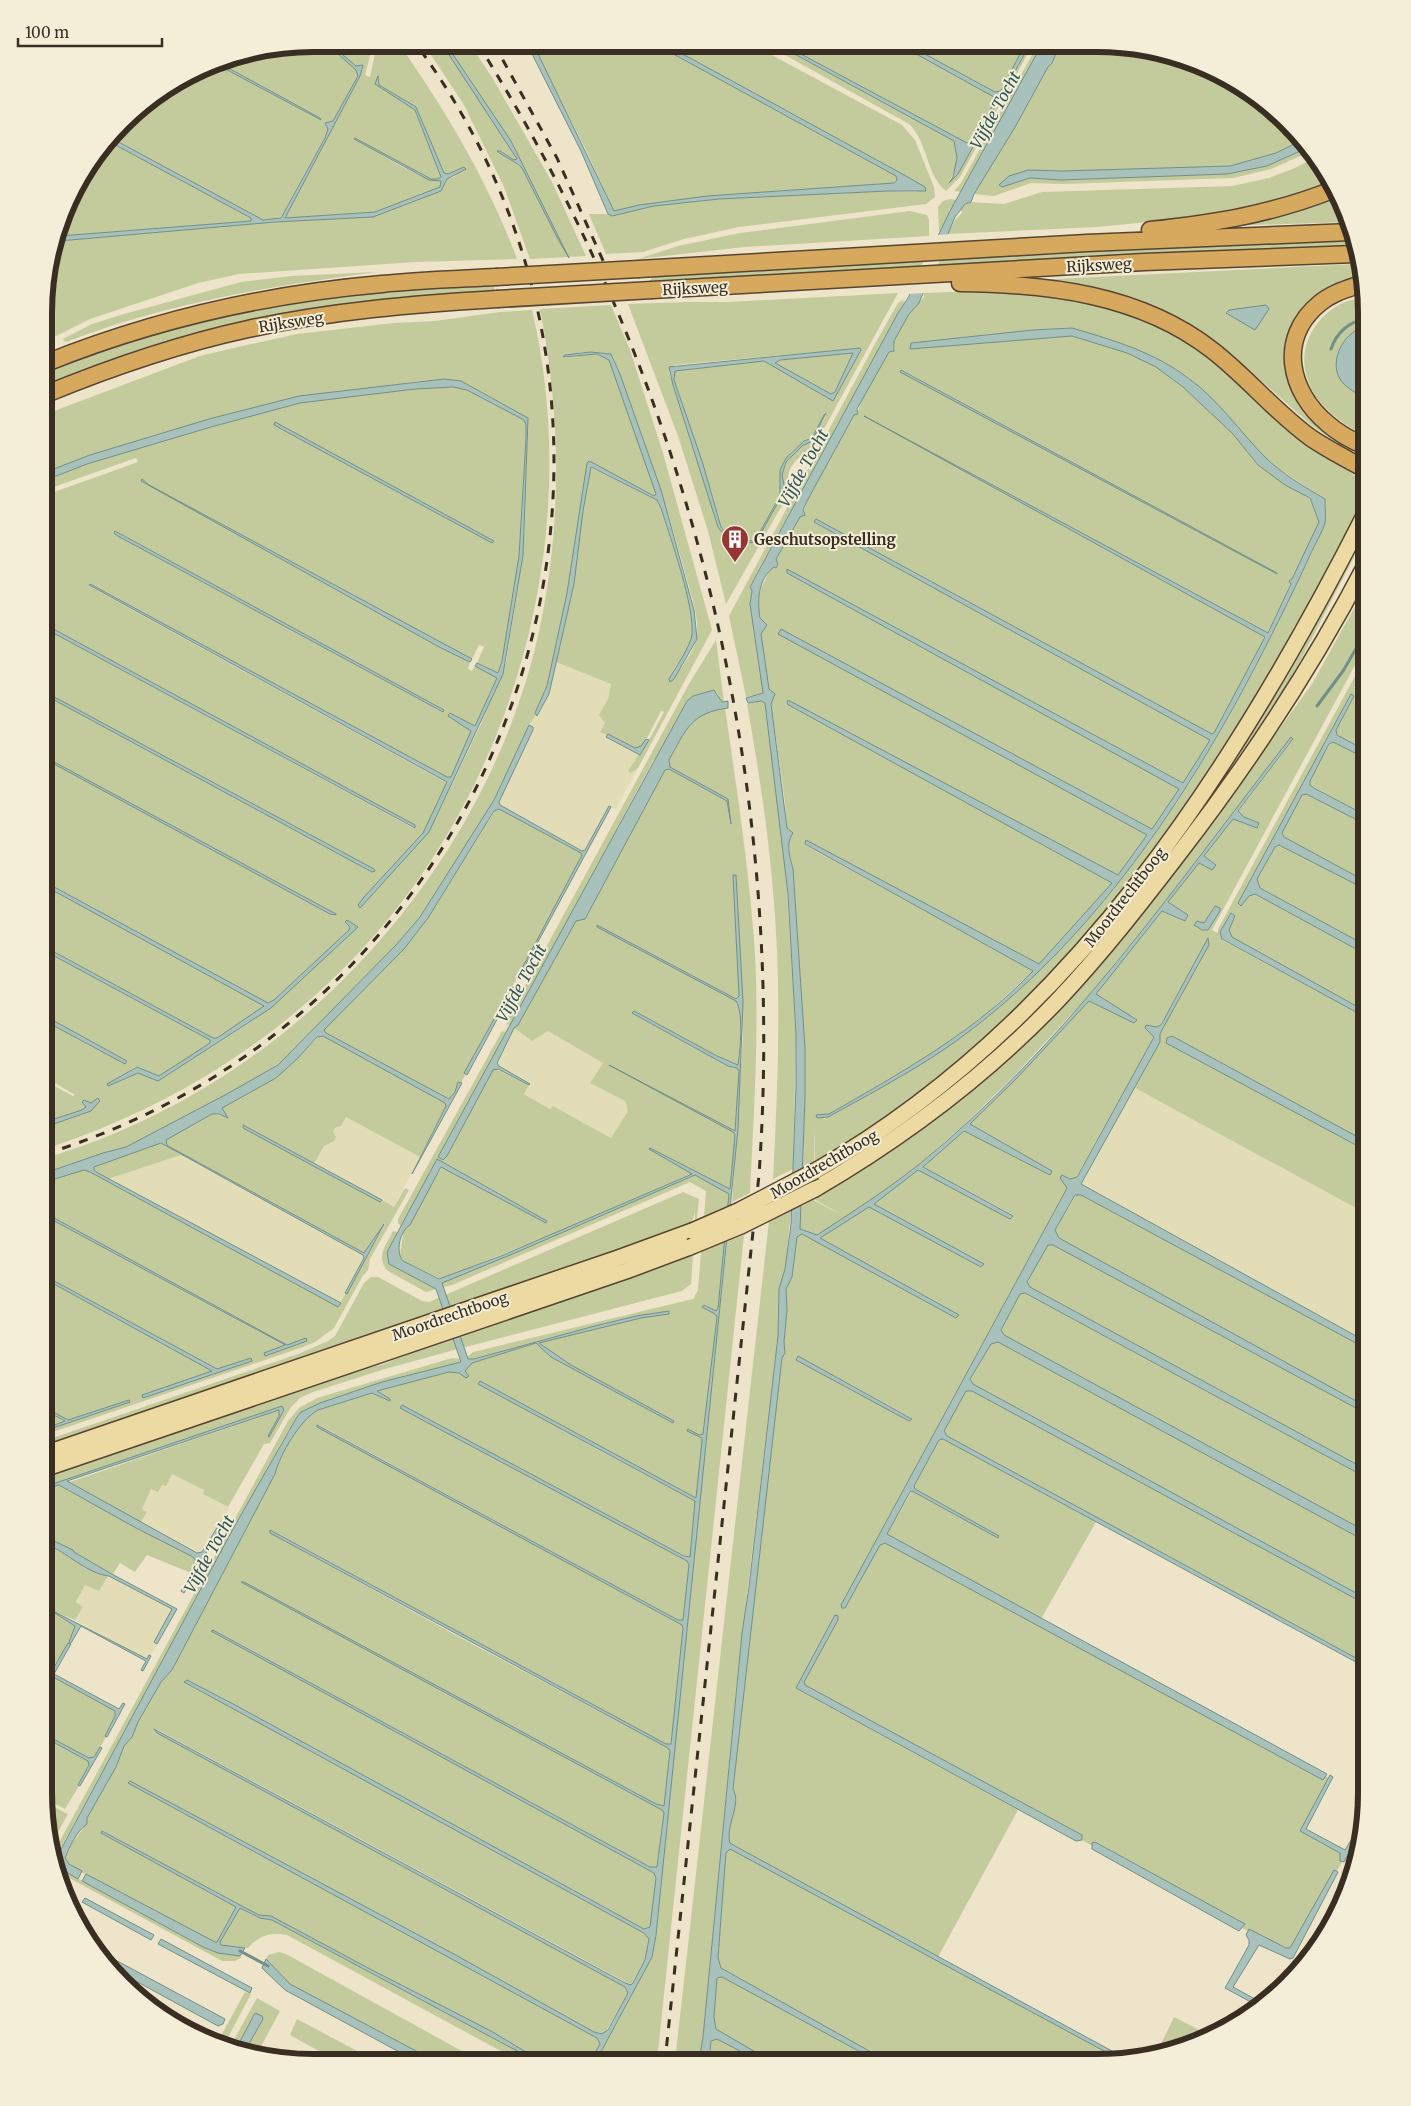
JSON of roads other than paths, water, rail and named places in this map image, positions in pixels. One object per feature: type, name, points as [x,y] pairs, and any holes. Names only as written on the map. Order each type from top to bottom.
[{"type":"highway","points":[[1087,243],[1105,234],[1198,225],[1250,217],[1298,204],[1329,192]]},
{"type":"highway","name":"Rijksweg","points":[[52,361],[152,325],[239,305],[299,294],[382,284],[1087,243],[1346,232]]},
{"type":"highway","name":"Rijksweg","points":[[52,392],[92,375],[161,351],[249,328],[359,310],[497,298],[857,279],[874,286],[882,282],[1144,262],[1351,254]]},
{"type":"highway","points":[[952,278],[1072,291],[1122,304],[1158,318],[1191,335],[1212,350],[1310,437],[1358,465]]},
{"type":"highway","points":[[1357,285],[1337,292],[1321,302],[1308,314],[1301,325],[1293,357],[1294,375],[1299,390],[1312,409],[1327,424],[1358,443]]},
{"type":"main road","name":"Moordrechtboog","points":[[52,1451],[692,1231],[740,1210],[815,1171],[878,1133],[960,1071],[1019,1018],[1094,938],[1184,819],[1239,738],[1302,632],[1358,527]]},
{"type":"main road","name":"Moordrechtboog","points":[[52,1466],[626,1271],[690,1247],[741,1226],[815,1189],[887,1144],[969,1082],[1008,1049],[1058,1000],[1105,948],[1199,828],[1259,746],[1283,710],[1358,578]]},
{"type":"water","points":[[336,52],[339,52],[356,66],[363,65],[360,76],[285,218],[375,212],[440,187],[441,181],[429,180],[354,139],[431,179],[441,177],[415,110],[375,84],[378,76],[379,85],[416,107],[444,173],[448,174],[464,167],[466,169],[447,179],[441,191],[373,217],[275,222],[63,241],[64,236],[251,221],[251,218],[114,144],[117,141],[263,220],[281,218],[325,138],[328,129],[325,123],[333,121],[358,76],[356,70]]},
{"type":"water","points":[[447,52],[451,52],[511,141],[569,258],[522,168],[497,151],[514,160],[517,159]]},
{"type":"water","points":[[531,52],[537,52],[539,56],[614,211],[639,205],[707,196],[894,183],[897,180],[896,176],[670,52],[678,52],[690,58],[906,176],[925,187],[926,191],[719,199],[654,206],[612,216],[608,214],[581,151]]},
{"type":"water","points":[[791,52],[797,52],[967,143],[972,142],[994,103],[994,97],[913,52],[921,52],[995,92],[1001,91],[1020,52],[1026,52],[958,174],[949,183],[953,177],[957,158],[954,141]]},
{"type":"water","points":[[1038,52],[1057,52],[1052,63],[971,202],[965,204],[955,217],[919,303],[909,314],[894,341],[894,351],[889,352],[857,409],[858,414],[854,415],[807,501],[803,510],[805,515],[800,517],[776,559],[778,564],[776,568],[774,567],[769,572],[760,590],[760,618],[767,625],[761,634],[769,689],[775,694],[771,704],[787,828],[793,833],[789,842],[789,851],[793,869],[805,1048],[800,1229],[817,1235],[893,1184],[971,1120],[1022,1070],[1116,963],[1291,737],[1293,739],[1238,811],[1244,817],[1259,823],[1257,828],[1233,819],[1204,856],[1216,865],[1212,870],[1199,863],[1168,902],[1188,915],[1185,921],[1162,911],[1096,994],[1137,1020],[1134,1023],[1089,1001],[1017,1078],[970,1124],[1052,1171],[1050,1175],[964,1131],[923,1167],[1013,1216],[1010,1219],[918,1170],[874,1204],[984,1264],[981,1267],[869,1207],[820,1238],[959,1315],[956,1318],[802,1234],[797,1237],[792,1277],[786,1289],[785,1353],[782,1358],[733,1789],[736,1802],[729,1836],[730,1843],[735,1846],[1115,2053],[1108,2053],[730,1849],[726,1853],[725,1865],[718,1958],[721,1968],[875,2054],[864,2054],[722,1977],[717,1978],[714,2017],[716,2029],[759,2054],[746,2054],[717,2039],[711,2041],[710,2054],[700,2054],[742,1633],[778,1336],[779,1289],[785,1269],[791,1224],[796,1086],[796,1035],[788,894],[765,703],[761,701],[748,703],[746,698],[763,693],[750,604],[752,591],[750,587],[898,313],[908,298],[950,211]]},
{"type":"water","points":[[227,67],[321,120],[224,68]]},
{"type":"water","points":[[1296,143],[1301,150],[1267,166],[1227,174],[1061,180],[1030,178],[1002,187],[999,185],[1009,176],[1028,170],[1062,171],[1230,166],[1276,153]]},
{"type":"water","points":[[1266,305],[1269,309],[1255,330],[1226,313],[1229,310]]},
{"type":"water","points":[[1072,328],[1118,342],[1147,354],[1175,369],[1199,386],[1272,463],[1294,480],[1325,499],[1325,523],[1270,638],[1211,747],[1178,800],[1104,900],[1063,947],[1019,990],[971,1030],[937,1054],[883,1087],[828,1117],[817,1118],[816,1115],[829,1114],[937,1050],[987,1013],[1033,971],[805,844],[806,840],[1039,964],[1112,883],[787,704],[788,700],[1118,875],[1147,835],[778,634],[781,629],[1152,829],[1179,789],[787,573],[787,569],[1183,783],[1210,740],[814,522],[816,519],[1212,734],[1265,637],[864,416],[1268,633],[1291,584],[1289,581],[1292,579],[1319,522],[1310,498],[1285,485],[1258,465],[1233,434],[1183,387],[1156,367],[1127,353],[1072,336],[910,349],[911,343],[1033,330]]},
{"type":"water","points":[[1358,330],[1358,394],[1342,382],[1336,363],[1341,346],[1352,333]]},
{"type":"water","points":[[860,348],[861,350],[833,401],[764,361],[675,371],[674,380],[702,461],[721,527],[727,534],[735,538],[752,541],[756,539],[780,496],[780,470],[786,458],[804,441],[812,438],[826,413],[812,441],[802,446],[786,462],[782,475],[785,490],[756,542],[746,543],[729,538],[718,527],[669,367]],"holes":[[[853,353],[835,392],[831,394],[775,363],[780,360]]]},
{"type":"water","points":[[590,352],[611,354],[620,374],[661,490],[694,610],[697,639],[674,679],[670,682],[669,679],[691,640],[692,623],[686,590],[661,508],[657,500],[591,467],[583,511],[574,584],[549,694],[537,716],[535,713],[547,686],[567,593],[587,463],[589,461],[654,496],[656,494],[609,360],[597,354],[563,357],[565,355]]},
{"type":"water","points":[[901,370],[1277,573],[1277,574],[900,372]]},
{"type":"water","points":[[444,379],[461,381],[528,418],[523,555],[503,674],[429,832],[360,908],[358,905],[364,897],[423,833],[447,782],[89,585],[447,777],[451,777],[471,731],[448,716],[450,713],[475,726],[497,678],[475,666],[477,663],[498,673],[502,661],[519,556],[526,439],[524,420],[467,390],[453,387],[415,389],[300,403],[87,464],[52,478],[52,470],[90,455],[209,419],[299,396]]},
{"type":"water","points":[[275,422],[494,541],[492,543],[274,425]]},
{"type":"water","points":[[142,479],[149,485],[472,659],[470,662],[441,648],[141,481]]},
{"type":"water","points":[[115,531],[444,710],[443,712],[116,535]]},
{"type":"water","points":[[52,628],[415,825],[415,828],[52,632]]},
{"type":"water","points":[[714,690],[722,702],[728,701],[728,708],[715,710],[697,719],[685,732],[669,760],[670,767],[728,799],[731,824],[727,801],[669,769],[665,770],[585,919],[576,921],[518,1025],[514,1028],[497,1063],[530,1084],[498,1069],[493,1070],[447,1156],[443,1160],[438,1157],[687,701],[693,696]]},
{"type":"water","points":[[1351,694],[1354,696],[1336,730],[1337,735],[1358,746],[1358,754],[1333,742],[1329,744],[1310,781],[1310,785],[1358,811],[1358,820],[1306,794],[1302,795],[1282,833],[1284,837],[1358,877],[1358,885],[1279,845],[1275,847],[1257,879],[1260,888],[1358,941],[1358,950],[1255,894],[1249,896],[1241,906],[1238,903]]},
{"type":"water","points":[[52,696],[374,869],[375,871],[372,872],[52,699]]},
{"type":"water","points":[[529,725],[533,727],[533,730],[499,802],[500,805],[582,851],[585,850],[609,806],[611,807],[520,975],[582,855],[499,809],[494,811],[428,918],[404,949],[324,1030],[326,1033],[449,1099],[455,1092],[458,1082],[462,1083],[412,1174],[446,1106],[445,1103],[323,1036],[317,1037],[276,1078],[222,1108],[228,1118],[219,1114],[212,1114],[166,1140],[167,1145],[170,1147],[364,1253],[384,1224],[347,1294],[345,1293],[364,1258],[363,1255],[161,1143],[94,1167],[94,1170],[98,1173],[341,1303],[338,1307],[90,1172],[84,1170],[52,1180],[52,1171],[126,1147],[278,1065],[396,945],[420,917],[494,800]]},
{"type":"water","points":[[608,734],[635,748],[641,746],[646,739],[649,740],[640,755],[606,737]]},
{"type":"water","points":[[52,761],[336,915],[330,914],[52,763]]},
{"type":"water","points":[[733,875],[736,875],[743,1002],[738,1129],[656,1935],[652,1957],[600,2054],[594,2054],[600,2044],[597,2038],[128,1783],[130,1781],[452,1953],[594,2032],[602,2034],[608,2030],[628,1993],[625,1987],[157,1733],[154,1729],[625,1983],[631,1985],[633,1983],[645,1960],[649,1939],[644,1933],[184,1682],[187,1680],[237,1706],[644,1929],[650,1927],[656,1878],[654,1873],[211,1631],[213,1630],[650,1867],[657,1867],[664,1813],[662,1810],[241,1582],[656,1804],[664,1806],[670,1751],[668,1748],[270,1533],[270,1530],[666,1744],[671,1744],[682,1625],[317,1427],[317,1425],[678,1620],[683,1620],[689,1565],[687,1561],[400,1408],[402,1405],[684,1556],[690,1557],[695,1501],[478,1384],[480,1381],[696,1498],[702,1438],[687,1431],[688,1429],[699,1435],[703,1434],[717,1317],[702,1307],[704,1305],[716,1311],[718,1308],[729,1194],[695,1175],[442,1283],[468,1359],[636,1316],[669,1311],[669,1314],[641,1318],[539,1343],[571,1365],[674,1421],[673,1423],[551,1357],[536,1343],[472,1363],[465,1371],[469,1376],[466,1378],[459,1373],[449,1372],[377,1391],[390,1399],[390,1401],[372,1393],[318,1410],[311,1415],[304,1421],[286,1448],[275,1474],[172,1670],[161,1682],[138,1722],[132,1737],[124,1746],[116,1767],[87,1818],[87,1824],[71,1844],[65,1858],[69,1864],[82,1871],[78,1879],[64,1871],[60,1852],[233,1529],[297,1417],[301,1412],[320,1403],[382,1382],[461,1362],[436,1289],[389,1264],[387,1252],[437,1159],[547,1221],[546,1223],[441,1167],[410,1225],[401,1237],[399,1247],[403,1261],[439,1279],[501,1256],[692,1174],[650,1148],[730,1189],[735,1135],[733,1132],[609,1065],[735,1131],[739,1071],[737,1068],[728,1066],[632,1013],[634,1011],[717,1056],[738,1065],[741,1023],[736,1001],[597,927],[597,925],[736,999],[739,996]]},
{"type":"water","points":[[52,886],[268,1003],[274,1000],[349,930],[350,927],[345,922],[347,920],[358,927],[271,1008],[158,1081],[138,1073],[108,1086],[107,1084],[137,1067],[159,1076],[210,1043],[210,1040],[52,955],[52,951],[213,1038],[217,1038],[264,1006],[52,890]]},
{"type":"water","points":[[1215,906],[1220,908],[1220,911],[1208,930],[1202,930],[1194,925],[1197,921],[1204,923]]},
{"type":"water","points":[[1231,913],[1235,916],[1229,930],[1232,937],[1358,1007],[1358,1013],[1222,939],[1220,932]]},
{"type":"water","points":[[1208,938],[1209,945],[1163,1028],[1160,1034],[1160,1042],[1081,1184],[1358,1337],[1358,1344],[1081,1195],[1075,1195],[1055,1230],[1059,1238],[1358,1402],[1358,1409],[1053,1245],[1048,1245],[1027,1282],[1030,1287],[1358,1465],[1358,1473],[1025,1293],[1020,1294],[1001,1330],[1004,1335],[1358,1527],[1358,1537],[998,1342],[991,1344],[970,1379],[973,1384],[1358,1594],[1358,1600],[972,1391],[966,1391],[944,1431],[947,1436],[1358,1659],[1358,1663],[943,1439],[939,1440],[914,1486],[915,1489],[999,1536],[998,1538],[912,1491],[887,1534],[1327,1774],[1323,1780],[885,1543],[880,1545],[845,1608],[842,1608],[841,1605],[1067,1188],[1060,1178],[1062,1175],[1070,1179],[1077,1177],[1154,1037],[1145,1028],[1146,1025],[1156,1027],[1161,1025]]},
{"type":"water","points":[[512,987],[514,988],[467,1075],[464,1073]]},
{"type":"water","points":[[52,1020],[127,1061],[125,1064],[52,1025]]},
{"type":"water","points":[[1172,1036],[1358,1137],[1358,1146],[1166,1043],[1167,1038]]},
{"type":"water","points":[[98,1098],[100,1101],[91,1111],[52,1125],[52,1120],[86,1107],[82,1102],[84,1100],[91,1103]]},
{"type":"water","points":[[243,1125],[382,1200],[380,1202],[243,1128]]},
{"type":"water","points":[[52,1217],[287,1345],[306,1338],[307,1341],[265,1356],[264,1353],[285,1345],[52,1220]]},
{"type":"water","points":[[52,1280],[217,1369],[251,1358],[252,1361],[143,1398],[142,1395],[212,1371],[52,1283]]},
{"type":"water","points":[[798,1356],[912,1419],[909,1421],[796,1360]]},
{"type":"water","points":[[129,1400],[130,1402],[52,1428],[52,1426],[65,1421],[52,1414],[52,1411],[68,1420]]},
{"type":"water","points":[[282,1406],[284,1410],[269,1437],[279,1416],[279,1410],[67,1481],[197,1553],[202,1552],[221,1521],[223,1522],[184,1593],[181,1591],[197,1563],[193,1557],[59,1485],[52,1487],[52,1484]]},
{"type":"water","points":[[54,1541],[73,1550],[110,1573],[177,1609],[157,1644],[154,1642],[172,1609],[109,1576],[94,1572],[52,1547]]},
{"type":"water","points":[[52,1611],[147,1659],[149,1655],[151,1656],[143,1671],[141,1670],[146,1661],[81,1626],[71,1643],[69,1642],[75,1626]]},
{"type":"water","points":[[835,1615],[838,1616],[838,1620],[804,1682],[805,1685],[1082,1835],[1082,1840],[1076,1841],[796,1688]]},
{"type":"water","points":[[68,1643],[71,1644],[54,1674],[119,1709],[123,1703],[125,1704],[107,1737],[105,1736],[115,1716],[115,1711],[52,1676],[53,1669]]},
{"type":"water","points":[[52,1738],[89,1758],[94,1757],[100,1747],[102,1748],[80,1786],[78,1785],[89,1765],[88,1761],[52,1741]]},
{"type":"water","points":[[1330,1775],[1333,1777],[1306,1829],[1345,1850],[1355,1834],[1352,1847],[1344,1862],[1340,1861],[1340,1853],[1300,1831]]},
{"type":"water","points":[[102,1831],[259,1915],[271,1916],[491,2031],[529,2054],[523,2054],[272,1920],[260,1918],[240,1908],[220,1942],[221,1945],[245,1948],[240,1956],[218,1953],[203,1947],[82,1881],[86,1874],[215,1942],[217,1942],[236,1907],[101,1833]]},
{"type":"water","points":[[1095,1842],[1245,1924],[1239,1931],[1092,1849],[1092,1843]]},
{"type":"water","points":[[1334,1870],[1338,1872],[1293,1958],[1290,1959],[1259,1945],[1233,1987],[1256,2000],[1252,2003],[1225,1988],[1249,1945],[1246,1935],[1249,1929],[1286,1948],[1290,1948]]},
{"type":"water","points":[[85,1898],[154,1935],[151,1940],[82,1902]]},
{"type":"water","points":[[161,1939],[252,1988],[250,1993],[158,1944]]},
{"type":"water","points":[[111,1958],[225,2019],[223,2024],[218,2026],[130,1978]]},
{"type":"water","points":[[266,1959],[290,1984],[422,2054],[403,2054],[285,1990],[262,1968]]},
{"type":"water","points":[[255,2013],[262,2016],[263,2019],[248,2045],[239,2043]]},
{"type":"waterway","points":[[1331,349],[1340,332],[1358,321]]},
{"type":"waterway","points":[[1317,706],[1343,671],[1358,645]]},
{"type":"waterway","points":[[240,1951],[268,1966]]},
{"type":"railway","points":[[52,1151],[207,1081],[341,976],[445,844],[516,694],[551,531],[547,364],[503,199],[420,52]]},
{"type":"railway","points":[[483,52],[552,173],[616,307],[668,445],[709,587],[739,731],[757,878],[764,1026],[759,1175],[666,2054]]},
{"type":"railway","points":[[498,52],[557,158],[609,274]]},
{"type":"place","name":"Geschutsopstelling","points":[[735,563]]},
{"type":"water label","name":"Vijfde Tocht","points":[[995,110]]},
{"type":"water label","name":"Vijfde Tocht","points":[[803,468]]},
{"type":"water label","name":"Vijfde Tocht","points":[[521,983]]},
{"type":"water label","name":"Vijfde Tocht","points":[[209,1554]]}]
